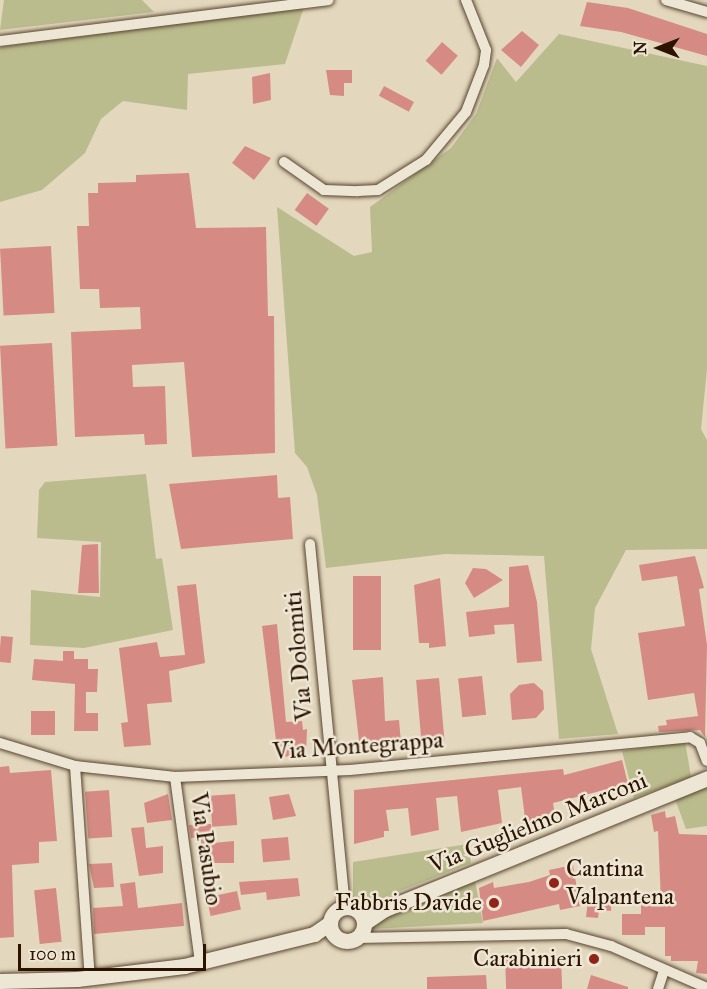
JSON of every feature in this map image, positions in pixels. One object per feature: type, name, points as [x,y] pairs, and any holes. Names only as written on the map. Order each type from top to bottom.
[{"type":"street","points":[[0,40],[328,0]]},
{"type":"street","points":[[284,162],[324,190],[358,191],[378,190],[426,160],[466,112],[484,65],[486,50],[466,0]]},
{"type":"street","points":[[666,0],[707,12]]},
{"type":"street","name":"Via Dolomiti","points":[[310,544],[331,771],[350,908]]},
{"type":"street","name":"Via Montegrappa","points":[[0,743],[75,766],[175,777],[331,771],[690,737],[700,743],[707,761]]},
{"type":"street","points":[[75,766],[90,978]]},
{"type":"street","name":"Via Pasubio","points":[[175,777],[200,961]]},
{"type":"street","name":"Via Guglielmo Marconi","points":[[362,929],[385,909],[707,778]]},
{"type":"street","points":[[333,929],[335,912],[350,908],[362,929],[379,935],[567,934],[611,946],[707,987]]},
{"type":"street","name":"Via Guglielmo Marconi","points":[[350,908],[385,909]]},
{"type":"street","points":[[0,981],[42,985],[200,961],[333,929]]},
{"type":"street","points":[[333,929],[347,941],[362,929]]},
{"type":"street","points":[[658,989],[664,970]]},
{"type":"green space","points":[[4,0],[142,0],[154,12],[0,30]]},
{"type":"green space","points":[[304,7],[285,64],[188,74],[187,110],[123,101],[101,119],[85,153],[42,190],[0,202],[0,47]]},
{"type":"green space","points":[[559,34],[707,66],[707,369],[701,429],[707,440],[707,549],[626,550],[595,608],[591,649],[618,734],[559,739],[544,556],[445,554],[326,568],[317,495],[307,467],[295,453],[277,207],[354,256],[372,252],[370,207],[451,148],[476,114],[497,58],[516,82]]},
{"type":"green space","points":[[146,474],[156,559],[162,558],[173,630],[84,648],[30,645],[31,590],[100,597],[101,542],[37,538],[39,490],[45,482]]},
{"type":"green space","points":[[685,741],[691,777],[634,798],[622,751]]},
{"type":"green space","points":[[707,787],[707,826],[686,829],[675,799]]},
{"type":"green space","points":[[468,844],[471,863],[362,906],[353,904],[353,862]]},
{"type":"green space","points":[[475,881],[483,923],[371,929],[369,923]]},
{"type":"building","points":[[587,2],[628,8],[707,34],[707,56],[621,32],[580,26]]},
{"type":"building","points":[[522,31],[539,45],[521,67],[501,50]]},
{"type":"building","points":[[442,42],[458,56],[441,75],[426,61]]},
{"type":"building","points":[[326,70],[352,70],[352,83],[344,83],[344,96],[330,95]]},
{"type":"building","points":[[270,73],[271,100],[253,104],[252,77]]},
{"type":"building","points":[[384,86],[414,102],[409,112],[379,96]]},
{"type":"building","points":[[245,146],[271,158],[254,180],[232,163]]},
{"type":"building","points":[[189,173],[196,228],[266,227],[268,316],[274,316],[275,453],[192,457],[184,362],[132,365],[133,387],[165,386],[167,444],[145,445],[144,434],[75,437],[71,332],[141,329],[140,307],[100,308],[99,289],[80,289],[77,226],[89,226],[88,193],[98,193],[98,183],[136,182],[136,175]]},
{"type":"building","points":[[307,193],[329,209],[316,226],[295,210]]},
{"type":"building","points":[[51,246],[55,313],[4,316],[0,249]]},
{"type":"building","points":[[52,343],[57,446],[5,449],[0,346]]},
{"type":"building","points":[[277,475],[278,498],[290,497],[293,539],[181,549],[169,484]]},
{"type":"building","points":[[98,544],[99,593],[78,593],[82,545]]},
{"type":"building","points":[[695,556],[704,588],[699,589],[707,645],[705,737],[700,730],[659,732],[658,726],[667,725],[666,720],[698,716],[694,693],[648,700],[638,633],[685,626],[677,576],[642,581],[639,565]]},
{"type":"building","points":[[528,565],[537,602],[542,661],[517,663],[514,624],[494,625],[495,634],[469,637],[466,612],[509,607],[509,567]]},
{"type":"building","points":[[473,568],[486,569],[503,580],[474,598],[465,583]]},
{"type":"building","points":[[353,576],[381,576],[381,650],[353,650]]},
{"type":"building","points":[[440,578],[446,646],[429,648],[429,643],[419,643],[414,585]]},
{"type":"building","points":[[196,584],[205,663],[169,671],[172,702],[147,704],[151,745],[124,747],[121,723],[128,722],[119,648],[157,642],[160,657],[185,655],[177,586]]},
{"type":"building","points":[[277,624],[286,722],[302,721],[303,730],[307,729],[306,755],[278,757],[262,626]]},
{"type":"building","points":[[1,636],[13,637],[11,663],[0,662]]},
{"type":"building","points":[[63,651],[74,651],[74,659],[88,659],[88,669],[98,669],[97,692],[86,692],[86,713],[98,713],[98,731],[74,731],[75,684],[32,680],[34,659],[63,661]]},
{"type":"building","points":[[482,676],[486,715],[462,717],[458,679]]},
{"type":"building","points":[[383,677],[385,721],[399,720],[401,742],[360,750],[352,680]]},
{"type":"building","points":[[439,678],[444,741],[422,743],[416,680]]},
{"type":"building","points":[[534,683],[543,691],[544,709],[536,718],[512,720],[510,694],[519,685]]},
{"type":"building","points":[[31,711],[55,711],[55,735],[31,735]]},
{"type":"building","points":[[622,760],[628,784],[553,803],[556,822],[526,826],[521,787],[498,790],[502,823],[461,832],[457,796],[436,798],[439,830],[411,836],[408,808],[386,810],[389,831],[384,831],[384,837],[354,844],[354,790],[563,769],[564,775]]},
{"type":"building","points":[[9,766],[10,773],[51,770],[57,841],[39,842],[39,863],[12,865],[14,937],[0,938],[0,767]]},
{"type":"building","points":[[109,790],[112,837],[88,839],[85,792]]},
{"type":"building","points":[[168,794],[172,820],[147,823],[144,803]]},
{"type":"building","points":[[235,794],[237,825],[212,827],[210,796]]},
{"type":"building","points":[[289,794],[296,816],[273,820],[269,797]]},
{"type":"building","points":[[665,811],[666,818],[675,816],[679,834],[707,835],[707,974],[696,973],[698,961],[671,961],[671,956],[665,956],[665,927],[645,927],[645,935],[622,935],[622,914],[641,914],[641,902],[661,902],[658,831],[654,832],[651,815]]},
{"type":"building","points":[[211,824],[213,843],[234,841],[234,863],[201,863],[201,837],[191,838],[189,825]]},
{"type":"building","points":[[144,827],[146,848],[163,846],[163,873],[139,876],[131,828]]},
{"type":"building","points":[[288,837],[290,860],[263,862],[261,839]]},
{"type":"building","points":[[112,863],[114,887],[94,888],[89,864]]},
{"type":"building","points":[[573,865],[580,906],[560,910],[559,904],[483,921],[479,888],[493,882],[494,888],[529,882],[550,875],[549,870]]},
{"type":"building","points":[[298,878],[300,896],[267,900],[266,892],[241,895],[239,882]]},
{"type":"building","points":[[135,882],[138,908],[182,903],[184,926],[94,934],[93,908],[123,906],[120,884]]},
{"type":"building","points":[[56,888],[62,942],[40,944],[34,890]]},
{"type":"building","points":[[237,891],[241,910],[211,916],[207,897]]},
{"type":"building","points":[[589,891],[612,894],[611,911],[599,910],[598,918],[586,917]]},
{"type":"building","points":[[561,955],[562,989],[506,989],[505,957]]},
{"type":"building","points":[[486,975],[487,989],[427,989],[427,977]]},
{"type":"building","points":[[591,975],[628,987],[628,989],[587,989]]},
{"type":"place","name":"Cantina Valpantena","points":[[554,883]]},
{"type":"place","name":"Fabbris Davide","points":[[494,903]]},
{"type":"place","name":"Carabinieri","points":[[594,959]]}]
